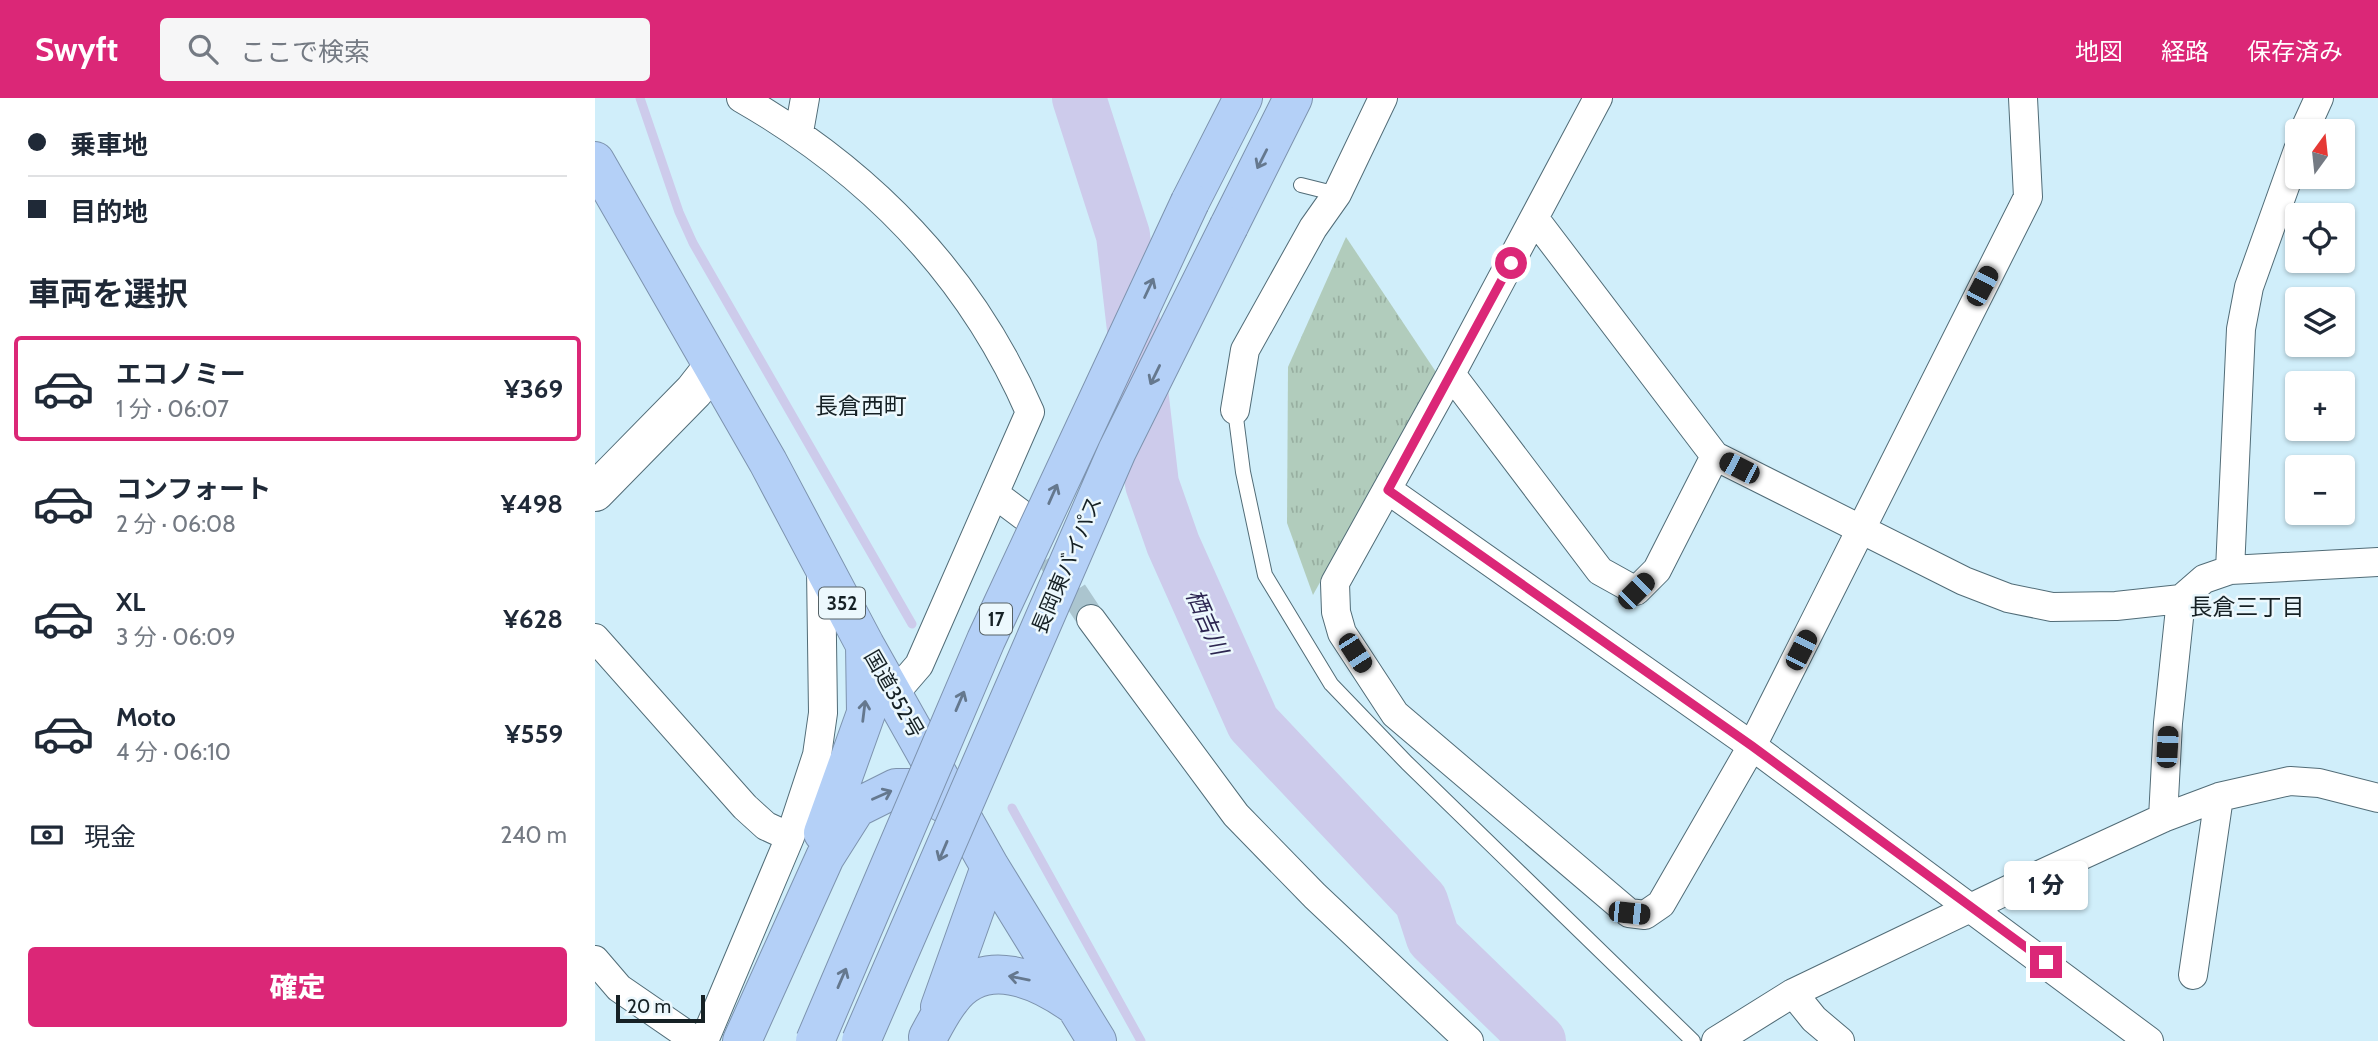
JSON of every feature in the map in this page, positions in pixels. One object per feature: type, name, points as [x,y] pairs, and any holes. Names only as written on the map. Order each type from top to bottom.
[{"type":"highway","name":"長岡東バイパス","points":[[815,1041],[992,627],[1190,202],[1243,98]]},
{"type":"highway","name":"長岡東バイパス","points":[[861,1041],[1117,451],[1293,98]]},
{"type":"highway","name":"国道352号","points":[[595,161],[768,462],[865,645],[969,825],[990,867],[1097,1041]]},
{"type":"highway","points":[[742,1041],[860,736],[866,713],[865,645]]},
{"type":"highway","points":[[766,982],[825,857],[856,808],[896,788],[916,788],[950,807],[969,825]]},
{"type":"highway","points":[[927,1039],[990,867]]},
{"type":"highway","points":[[927,1039],[951,997],[967,983],[985,975],[1022,978],[1047,985],[1079,1008]]},
{"type":"street","points":[[741,98],[799,132],[871,189],[958,283],[1004,354],[1030,412],[996,495],[957,576],[919,665],[894,694]]},
{"type":"street","points":[[799,132],[805,98]]},
{"type":"street","points":[[1235,410],[1245,350],[1313,228],[1337,194],[1383,98]]},
{"type":"street","points":[[1598,98],[1451,374],[1335,583],[1336,612],[1342,633],[1395,714],[1629,913],[1645,915],[1661,904],[1752,746],[2028,197],[2024,98]]},
{"type":"street","points":[[2309,119],[2319,98]]},
{"type":"street","points":[[2230,570],[2241,329],[2249,286],[2285,185]]},
{"type":"street","points":[[1535,219],[1715,456],[1964,581],[2008,598],[2041,605],[2116,606],[2181,599],[2204,579],[2230,570],[2378,562]]},
{"type":"street","points":[[595,492],[694,391],[712,368]]},
{"type":"street","points":[[1451,374],[1599,571],[1636,591],[1657,570],[1715,456]]},
{"type":"street","points":[[1388,490],[1752,746],[1973,907],[2150,1041]]},
{"type":"street","points":[[996,495],[1024,516]]},
{"type":"street","points":[[704,1041],[790,837],[817,755],[823,713],[821,563]]},
{"type":"street","points":[[2163,817],[2168,723],[2181,599]]},
{"type":"street","points":[[1091,619],[1236,815],[1315,895],[1469,1041]]},
{"type":"street","points":[[595,638],[745,807],[766,826],[790,837]]},
{"type":"street","points":[[1716,1041],[1793,993],[2163,817],[2219,797],[2290,781],[2319,783],[2378,798]]},
{"type":"street","points":[[2193,975],[2219,797]]},
{"type":"street","points":[[595,960],[619,988],[696,1041]]},
{"type":"street","points":[[1793,993],[1814,1018],[1840,1041]]},
{"type":"lane","points":[[1301,185],[1337,194]]},
{"type":"lane","points":[[1235,410],[1243,472],[1265,575],[1331,684],[1407,763],[1693,1041]]},
{"type":"green space","points":[[1346,237],[1436,372],[1313,595],[1287,523],[1288,367]]},
{"type":"waterway","points":[[640,98],[679,212],[693,243],[912,624]]},
{"type":"waterway","name":"栖吉川","points":[[1079,98],[1123,235],[1152,484],[1173,544],[1253,723],[1421,901],[1433,938],[1539,1041]]},
{"type":"waterway","points":[[1012,808],[1141,1041]]},
{"type":"tunnel","points":[[1027,522],[1091,619]]},
{"type":"district","name":"長倉西町","points":[[861,406]]},
{"type":"district","name":"長倉三丁目","points":[[2247,607]]},
{"type":"route","points":[[1511,263],[1388,490],[1752,746],[2046,962]]}]
